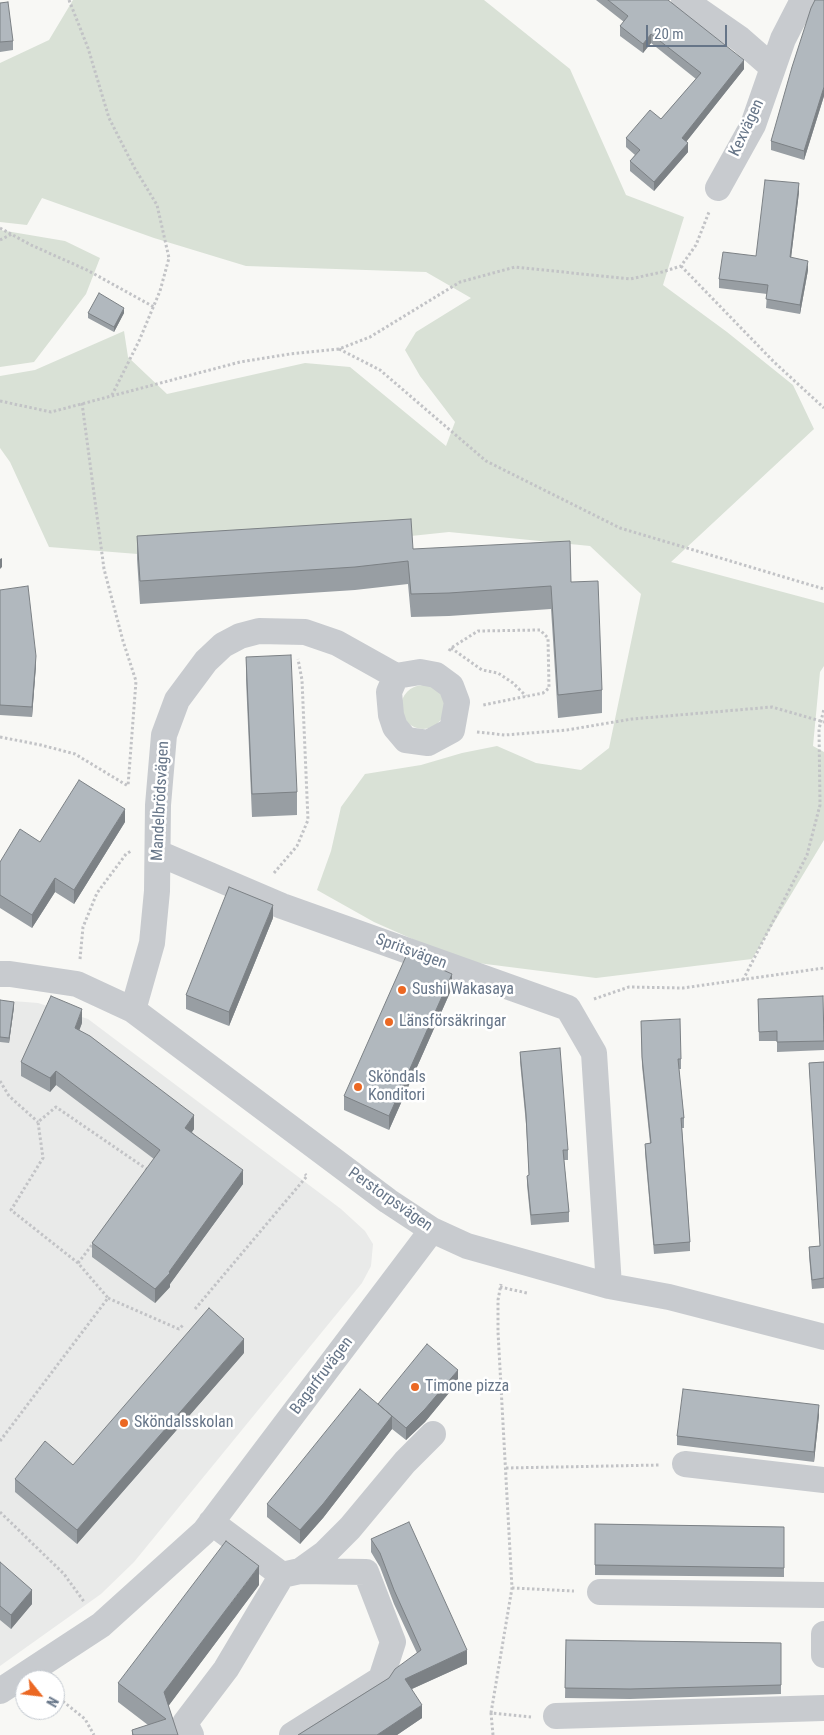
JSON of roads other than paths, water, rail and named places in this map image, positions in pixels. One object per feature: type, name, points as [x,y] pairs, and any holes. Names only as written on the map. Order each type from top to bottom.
[{"type":"street","points":[[684,0],[740,39],[772,67]]},
{"type":"street","name":"Kexvägen","points":[[718,188],[753,125],[772,67],[803,0]]},
{"type":"street","name":"Mandelbrödsvägen","points":[[133,1010],[152,943],[148,850],[158,805],[164,735],[177,700],[206,660],[223,645],[240,636],[259,631],[294,631],[305,632],[337,643],[396,676]]},
{"type":"street","points":[[420,672],[436,675],[451,686],[457,702],[452,730],[428,742],[406,740],[395,727],[391,716],[389,692],[396,676],[420,672]]},
{"type":"street","name":"Spritsvägen","points":[[148,850],[282,906],[568,1008],[594,1052],[609,1286]]},
{"type":"street","name":"Perstorpsvägen","points":[[0,974],[77,984],[133,1010],[388,1201],[432,1230],[467,1246],[609,1286],[668,1297],[824,1337]]},
{"type":"street","name":"Bagarfruvägen","points":[[0,1691],[101,1625],[204,1532],[432,1230]]},
{"type":"street","points":[[191,1735],[185,1723],[226,1669],[291,1573],[325,1552],[350,1528],[405,1462],[433,1434]]},
{"type":"street","points":[[685,1464],[824,1480]]},
{"type":"street","points":[[212,1522],[291,1573],[366,1572],[394,1642],[381,1679],[292,1735]]},
{"type":"street","points":[[600,1592],[824,1594]]},
{"type":"street","points":[[824,1634],[824,1655]]},
{"type":"street","points":[[556,1716],[824,1708]]},
{"type":"place","name":"Sushi Wakasaya","points":[[402,990]]},
{"type":"place","name":"Länsförsäkringar","points":[[389,1022]]},
{"type":"place","name":"Sköndals Konditori","points":[[358,1087]]},
{"type":"place","name":"Timone pizza","points":[[415,1387]]},
{"type":"place","name":"Sköndalsskolan","points":[[124,1423]]}]
